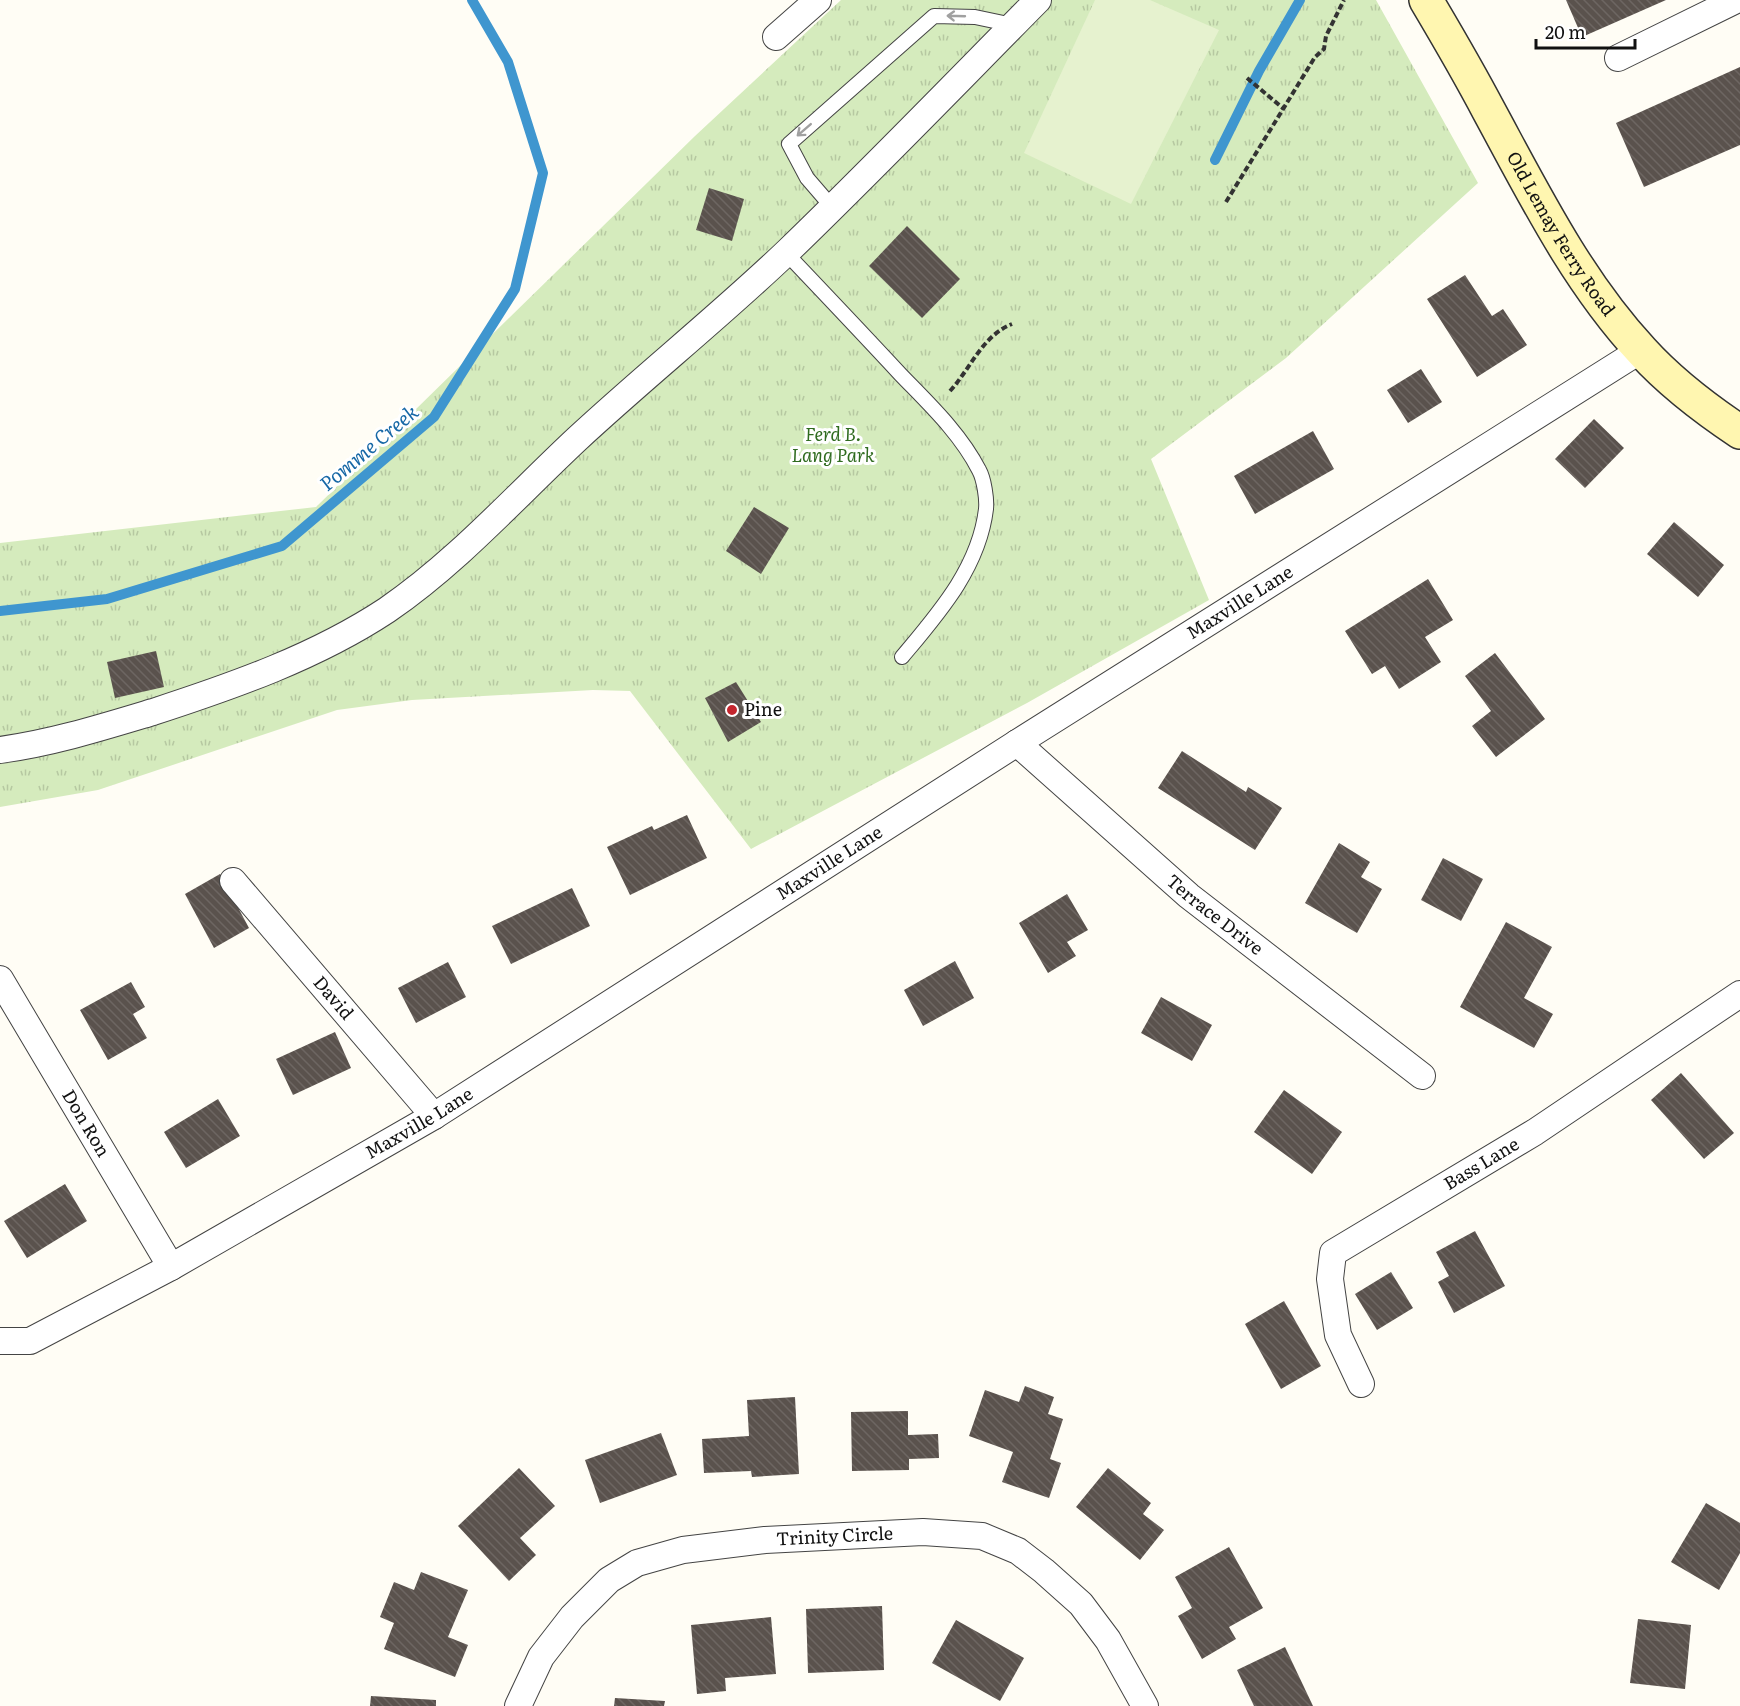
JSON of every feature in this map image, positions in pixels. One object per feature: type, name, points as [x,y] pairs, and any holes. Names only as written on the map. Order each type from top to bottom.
[{"type":"main road","name":"Old Lemay Ferry Road","points":[[1426,0],[1555,231],[1583,276],[1641,350],[1690,396],[1740,432]]},
{"type":"street","points":[[776,37],[818,0]]},
{"type":"street","points":[[0,750],[27,746],[112,725],[199,697],[330,644],[386,610],[440,570],[578,438],[786,253],[1038,0]]},
{"type":"street","points":[[1618,58],[1736,0]]},
{"type":"street","name":"Maxville Lane","points":[[0,1341],[30,1341],[171,1267],[434,1116],[1017,743],[1641,350]]},
{"type":"street","name":"Terrace Drive","points":[[1017,743],[1189,896],[1422,1076]]},
{"type":"street","name":"David","points":[[233,881],[434,1116]]},
{"type":"street","name":"Don Ron","points":[[0,978],[171,1267]]},
{"type":"street","name":"Bass Lane","points":[[1361,1384],[1338,1335],[1330,1279],[1333,1253],[1535,1132],[1740,994]]},
{"type":"street","name":"Trinity Circle","points":[[518,1706],[541,1657],[572,1617],[609,1580],[637,1563],[683,1550],[765,1540],[923,1532],[982,1536],[1018,1551],[1044,1571],[1082,1604],[1102,1631],[1145,1706]]},
{"type":"lane","points":[[832,207],[807,178],[789,144],[934,15],[975,17],[1013,25]]},
{"type":"lane","points":[[786,253],[934,410],[963,443],[980,472],[986,507],[978,547],[958,584],[933,620],[902,657]]},
{"type":"path","points":[[1226,202],[1315,57],[1324,49],[1326,36],[1344,0]]},
{"type":"path","points":[[1247,78],[1284,109]]},
{"type":"path","points":[[934,410],[960,381],[987,341],[1001,328],[1012,324]]},
{"type":"green space","name":"Ferd B. Lang Park","points":[[841,0],[1376,0],[1478,183],[1286,358],[1151,459],[1209,600],[1027,703],[751,849],[630,691],[593,690],[412,700],[337,710],[98,790],[0,807],[0,543],[316,507],[695,136]]},
{"type":"green space","points":[[1095,0],[1150,0],[1219,30],[1131,204],[1024,153]]},
{"type":"building","points":[[1566,0],[1666,0],[1582,37]]},
{"type":"building","points":[[1740,67],[1740,145],[1644,187],[1616,123]]},
{"type":"building","points":[[709,188],[744,199],[732,241],[696,230]]},
{"type":"building","points":[[907,226],[960,279],[922,318],[869,266]]},
{"type":"building","points":[[1465,275],[1492,316],[1503,309],[1527,345],[1477,377],[1427,299]]},
{"type":"building","points":[[1421,369],[1442,402],[1408,423],[1387,390]]},
{"type":"building","points":[[1594,419],[1624,448],[1585,488],[1555,459]]},
{"type":"building","points":[[1313,431],[1334,469],[1255,514],[1234,476]]},
{"type":"building","points":[[754,507],[789,528],[761,574],[726,551]]},
{"type":"building","points":[[1674,522],[1724,565],[1698,597],[1647,554]]},
{"type":"building","points":[[1428,579],[1453,620],[1425,637],[1441,662],[1399,689],[1385,666],[1372,674],[1345,631]]},
{"type":"building","points":[[156,651],[164,687],[115,698],[107,662]]},
{"type":"building","points":[[1495,653],[1545,719],[1496,757],[1472,726],[1491,711],[1465,676]]},
{"type":"building","name":"Pine","points":[[736,682],[761,722],[728,742],[705,698]]},
{"type":"building","points":[[1182,751],[1246,792],[1248,787],[1282,808],[1255,850],[1158,788]]},
{"type":"building","points":[[687,815],[707,858],[630,895],[607,847],[652,826],[654,830]]},
{"type":"building","points":[[1339,843],[1370,862],[1361,877],[1382,889],[1357,933],[1305,903]]},
{"type":"building","points":[[1443,858],[1483,879],[1461,921],[1421,900]]},
{"type":"building","points":[[220,874],[249,928],[214,948],[185,894]]},
{"type":"building","points":[[572,888],[590,926],[511,964],[492,926]]},
{"type":"building","points":[[1067,894],[1088,930],[1067,942],[1076,956],[1048,973],[1019,923]]},
{"type":"building","points":[[1506,922],[1552,947],[1524,998],[1553,1014],[1534,1048],[1460,1007]]},
{"type":"building","points":[[955,961],[974,998],[923,1026],[904,990]]},
{"type":"building","points":[[448,962],[466,997],[416,1023],[398,988]]},
{"type":"building","points":[[131,982],[145,1007],[133,1014],[147,1038],[108,1060],[80,1010]]},
{"type":"building","points":[[1161,997],[1212,1025],[1192,1061],[1141,1033]]},
{"type":"building","points":[[335,1032],[351,1068],[293,1095],[276,1059]]},
{"type":"building","points":[[1681,1073],[1734,1133],[1704,1159],[1651,1100]]},
{"type":"building","points":[[1284,1090],[1342,1132],[1312,1174],[1254,1132]]},
{"type":"building","points":[[218,1099],[240,1136],[186,1168],[164,1132]]},
{"type":"building","points":[[65,1184],[87,1221],[27,1258],[4,1221]]},
{"type":"building","points":[[1475,1231],[1505,1286],[1454,1313],[1438,1282],[1449,1276],[1436,1252]]},
{"type":"building","points":[[1391,1272],[1413,1308],[1377,1330],[1355,1294]]},
{"type":"building","points":[[1284,1301],[1321,1366],[1281,1389],[1245,1324]]},
{"type":"building","points":[[1025,1386],[1054,1397],[1048,1414],[1063,1419],[1050,1459],[1061,1463],[1049,1498],[1002,1482],[1013,1452],[969,1436],[985,1390],[1019,1402]]},
{"type":"building","points":[[795,1397],[799,1474],[752,1477],[751,1471],[704,1473],[702,1439],[749,1436],[747,1400]]},
{"type":"building","points":[[908,1411],[908,1435],[938,1434],[939,1458],[909,1459],[909,1470],[852,1471],[851,1412]]},
{"type":"building","points":[[661,1433],[677,1475],[600,1503],[585,1460]]},
{"type":"building","points":[[519,1468],[555,1506],[520,1538],[536,1555],[509,1581],[458,1526]]},
{"type":"building","points":[[1108,1468],[1151,1503],[1143,1514],[1164,1530],[1140,1560],[1076,1507]]},
{"type":"building","points":[[1706,1503],[1740,1523],[1740,1553],[1719,1590],[1671,1562]]},
{"type":"building","points":[[1229,1547],[1263,1608],[1229,1627],[1236,1639],[1202,1659],[1178,1616],[1192,1608],[1175,1577]]},
{"type":"building","points":[[421,1572],[468,1590],[448,1637],[468,1645],[455,1677],[384,1649],[394,1623],[380,1617],[394,1582],[414,1590]]},
{"type":"building","points":[[882,1606],[884,1670],[808,1673],[806,1609]]},
{"type":"building","points":[[771,1617],[776,1674],[725,1678],[726,1691],[697,1694],[691,1625]]},
{"type":"building","points":[[1638,1619],[1691,1625],[1685,1689],[1630,1683]]},
{"type":"building","points":[[956,1620],[1024,1658],[1000,1701],[932,1663]]},
{"type":"building","points":[[1285,1647],[1313,1706],[1254,1706],[1237,1670]]},
{"type":"building","points":[[371,1696],[436,1700],[436,1706],[370,1706]]},
{"type":"building","points":[[615,1698],[665,1701],[664,1706],[614,1706]]},
{"type":"waterway","name":"Pomme Creek","points":[[0,611],[107,599],[282,546],[434,417],[515,289],[543,173],[508,62],[472,0]]},
{"type":"waterway","points":[[1215,160],[1259,71],[1300,0]]},
{"type":"place","name":"Pine","points":[[732,710]]}]
